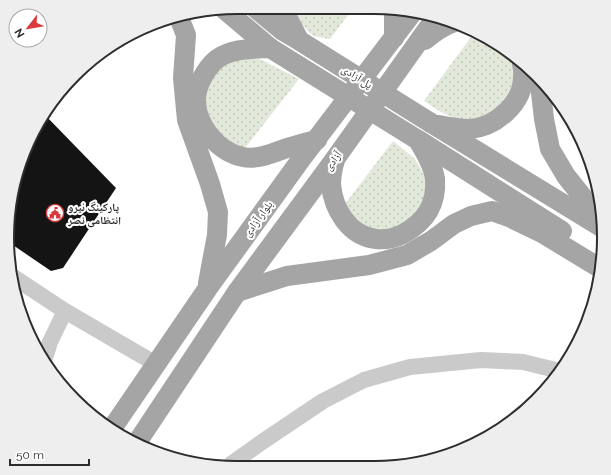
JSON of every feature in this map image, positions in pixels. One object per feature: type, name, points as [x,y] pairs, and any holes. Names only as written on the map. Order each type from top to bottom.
[{"type":"main road","name":"پل آزادی","points":[[230,14],[270,48],[597,253]]},
{"type":"main road","name":"پل آزادی","points":[[263,14],[300,41],[597,225]]},
{"type":"main road","points":[[286,14],[300,41]]},
{"type":"main road","name":"بلوار آزادی","points":[[116,425],[208,288],[394,38],[404,16]]},
{"type":"main road","points":[[181,22],[186,36],[184,78],[187,120],[210,184],[218,212],[217,235],[208,288]]},
{"type":"main road","name":"آزادی","points":[[237,292],[335,159],[432,22]]},
{"type":"main road","points":[[410,53],[445,26]]},
{"type":"main road","points":[[270,48],[239,50],[217,59],[206,72],[200,84],[196,102],[203,126],[220,146],[242,157],[264,156],[317,140]]},
{"type":"main road","points":[[431,123],[451,128],[471,129],[489,124],[504,115],[513,104],[520,91],[524,77],[523,71]]},
{"type":"main road","points":[[540,88],[544,119],[550,150],[566,176],[596,213]]},
{"type":"main road","points":[[335,159],[331,182],[334,201],[338,211],[353,229],[363,235],[376,239],[388,239],[398,236],[418,224],[425,218],[430,210],[435,191],[435,179],[428,157],[418,140]]},
{"type":"main road","points":[[140,438],[237,292],[287,276],[370,265],[407,255],[431,241],[454,224],[471,216],[492,211],[509,217],[542,233],[595,265]]},
{"type":"street","points":[[18,280],[65,310],[156,364]]},
{"type":"street","points":[[47,353],[65,310]]},
{"type":"street","points":[[43,347],[50,342]]},
{"type":"street","points":[[235,461],[323,401],[364,380],[410,367],[481,360],[523,362],[554,370]]},
{"type":"shaded area","points":[[296,14],[349,14],[330,39],[313,36],[299,22]]},
{"type":"shaded area","points":[[471,37],[515,64],[514,80],[507,98],[495,111],[483,117],[464,121],[459,120],[445,114],[424,101]]},
{"type":"shaded area","points":[[239,58],[260,59],[299,79],[245,148],[224,141],[205,113],[203,92],[213,71]]},
{"type":"shaded area","points":[[393,141],[414,158],[420,167],[426,181],[426,193],[416,215],[404,225],[380,232],[363,225],[352,215],[345,204]]},
{"type":"building","name":"پارکینگ نیرو انتظامی نصر","points":[[49,119],[116,188],[63,268],[51,271],[14,246],[14,223],[18,194],[31,152]]},
{"type":"place","name":"پارکینگ نیرو انتظامی نصر","points":[[55,213]]}]
